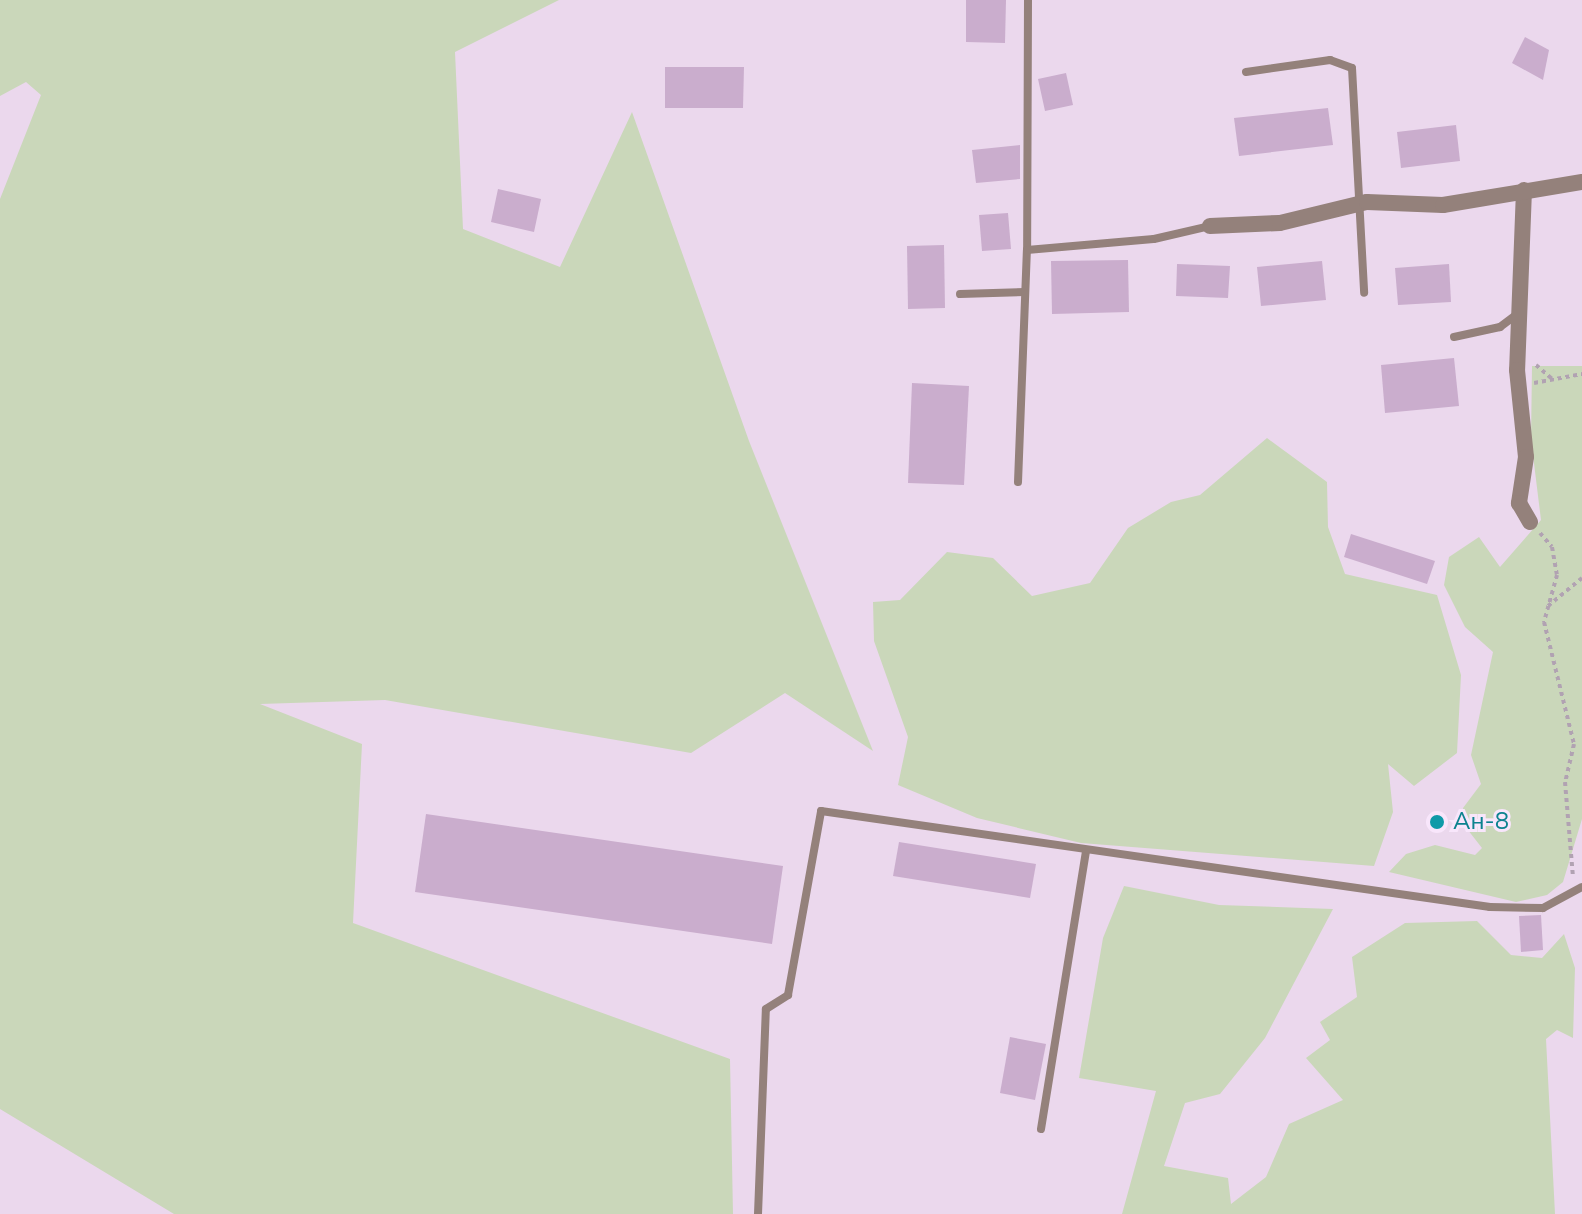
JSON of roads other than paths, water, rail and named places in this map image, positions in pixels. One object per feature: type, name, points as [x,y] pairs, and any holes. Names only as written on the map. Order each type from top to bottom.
[{"type":"street","points":[[1210,226],[1280,223],[1356,205],[1443,205],[1582,182]]},
{"type":"street","points":[[1524,190],[1523,309],[1517,385],[1526,457],[1519,503],[1530,522]]},
{"type":"lane","points":[[1018,482],[1027,250],[1028,0]]},
{"type":"lane","points":[[1246,72],[1330,60],[1352,68],[1356,205],[1364,293]]},
{"type":"lane","points":[[1027,250],[1154,239],[1210,226]]},
{"type":"lane","points":[[960,294],[1025,292]]},
{"type":"lane","points":[[1454,337],[1500,327],[1523,309]]},
{"type":"lane","points":[[758,1214],[766,1009],[788,995],[821,811],[1086,852],[1490,907],[1543,908],[1582,887]]},
{"type":"lane","points":[[1041,1129],[1086,852]]},
{"type":"place","name":"Ан-8","points":[[1437,822]]}]
